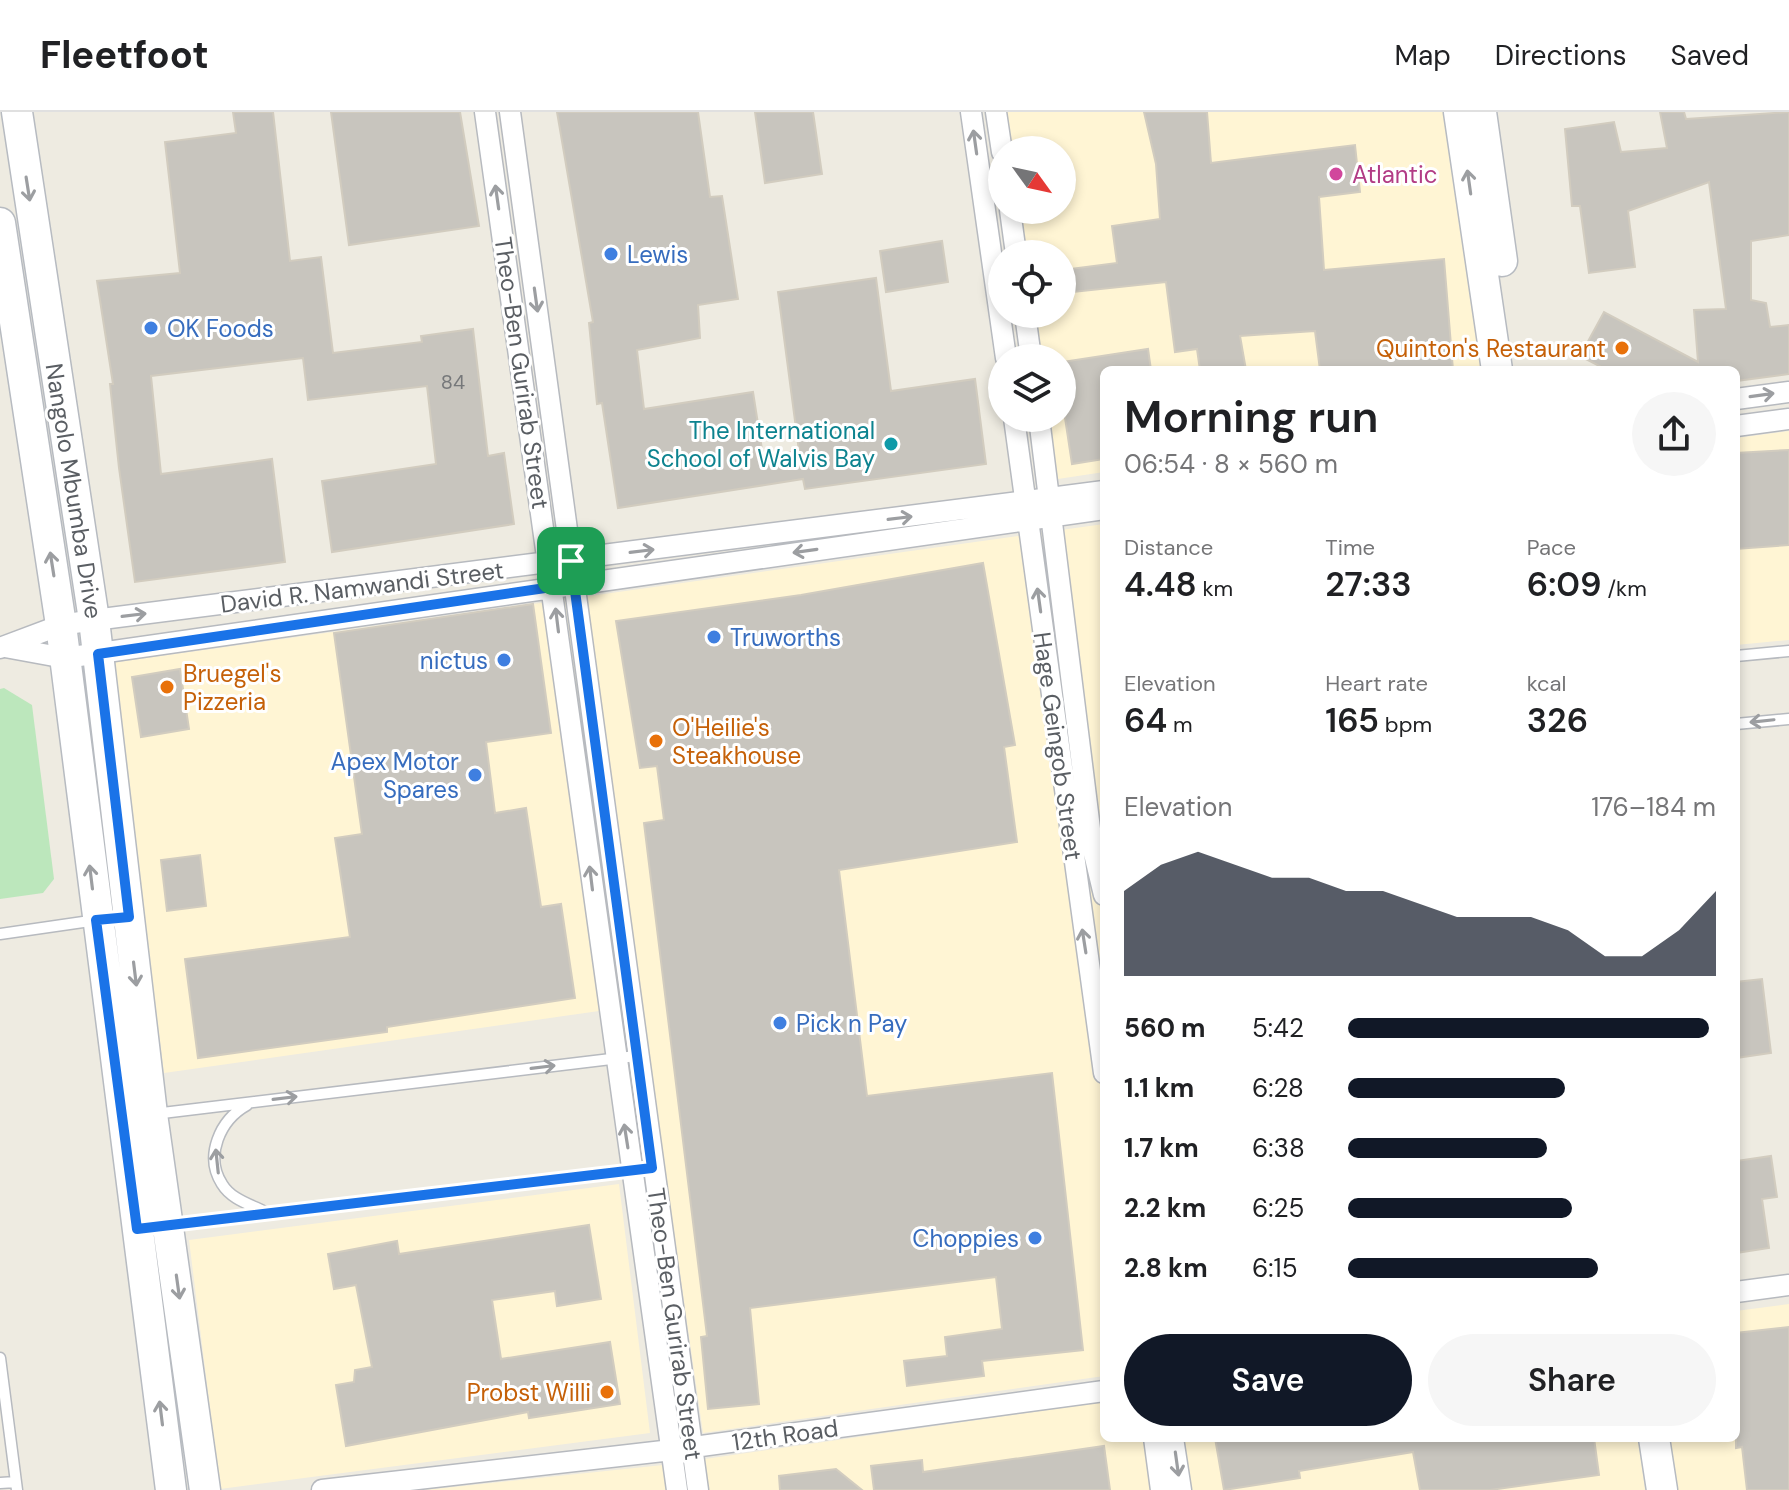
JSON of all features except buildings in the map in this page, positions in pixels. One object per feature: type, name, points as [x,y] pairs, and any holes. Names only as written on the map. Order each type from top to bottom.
[{"type":"street","name":"Nangolo Mbumba Drive","points":[[17,112],[94,620],[112,919]]},
{"type":"street","name":"Theo-Ben Gurirab Street","points":[[485,112],[631,1170],[682,1449],[698,1490]]},
{"type":"street","name":"Theo-Ben Gurirab Street","points":[[510,112],[652,1168],[682,1449],[677,1490]]},
{"type":"street","points":[[971,112],[1004,344]]},
{"type":"street","points":[[996,112],[1000,136]]},
{"type":"street","points":[[1459,112],[1496,366]]},
{"type":"street","points":[[1481,112],[1516,366]]},
{"type":"street","name":"Nangolo Mbumba Drive","points":[[0,223],[65,658],[112,919],[154,1227],[205,1490]]},
{"type":"street","points":[[1740,398],[1789,392]]},
{"type":"street","points":[[1740,425],[1789,419]]},
{"type":"street","name":"Hage Geingob Street","points":[[1016,432],[1100,1044]]},
{"type":"street","name":"Hage Geingob Street","points":[[1041,432],[1092,845],[1100,878]]},
{"type":"street","name":"David R. Namwandi Street","points":[[1051,508],[1100,492]]},
{"type":"street","name":"David R. Namwandi Street","points":[[3,648],[61,625],[94,620],[549,563],[1051,508],[1100,509]]},
{"type":"street","name":"David R. Namwandi Street","points":[[3,648],[65,658],[98,654],[575,584],[1027,511]]},
{"type":"street","name":"Nangolo Mbumba Drive","points":[[154,1227],[171,1490]]},
{"type":"street","points":[[1740,1291],[1789,1285]]},
{"type":"street","name":"12th Road","points":[[322,1490],[682,1449],[1100,1392]]},
{"type":"street","points":[[1155,1442],[1161,1490]]},
{"type":"street","points":[[1174,1442],[1181,1490]]},
{"type":"street","points":[[1655,1442],[1662,1490]]},
{"type":"lane","points":[[1740,656],[1789,651]]},
{"type":"lane","points":[[1740,724],[1789,719]]},
{"type":"lane","points":[[0,934],[112,919]]},
{"type":"lane","points":[[137,1116],[636,1056]]},
{"type":"lane","points":[[254,1101],[227,1120],[213,1158],[221,1184],[265,1212]]},
{"type":"lane","points":[[154,1227],[652,1168]]},
{"type":"lane","points":[[0,1358],[17,1486],[0,1483]]},
{"type":"shaded area","points":[[1006,112],[1445,112],[1480,366],[1100,366],[1100,473],[1058,479],[1051,432],[1076,432],[1076,344],[1039,344],[1037,328],[1076,328],[1076,240],[1024,240],[1022,224],[1076,224],[1076,136],[1009,136]]},
{"type":"shaded area","points":[[1789,431],[1789,640],[1740,645],[1740,437]]},
{"type":"shaded area","points":[[1100,525],[1100,1377],[703,1433],[641,1005],[164,1073],[111,663]]},
{"type":"shaded area","points":[[619,1184],[650,1433],[220,1489],[189,1240]]},
{"type":"shaded area","points":[[1789,1304],[1789,1490],[1671,1490],[1665,1442],[1740,1442],[1740,1310]]},
{"type":"shaded area","points":[[1100,1403],[1100,1442],[1639,1442],[1645,1490],[425,1490],[663,1465]]},
{"type":"green space","points":[[4,688],[32,705],[54,879],[43,893],[0,899],[0,689]]},
{"type":"place","name":"Atlantic","points":[[1336,174]]},
{"type":"place","name":"Lewis","points":[[611,254]]},
{"type":"place","name":"OK Foods","points":[[151,328]]},
{"type":"place","name":"Quinton's Restaurant","points":[[1622,348]]},
{"type":"place","name":"The International School of Walvis Bay","points":[[891,444]]},
{"type":"place","name":"Truworths","points":[[714,637]]},
{"type":"place","name":"nictus","points":[[504,660]]},
{"type":"place","name":"Bruegel's Pizzeria","points":[[167,687]]},
{"type":"place","name":"O'Heilie's Steakhouse","points":[[656,741]]},
{"type":"place","name":"Apex Motor Spares","points":[[475,775]]},
{"type":"place","name":"Pick n Pay","points":[[780,1023]]},
{"type":"place","name":"Choppies","points":[[1035,1238]]},
{"type":"place","name":"Probst Willi","points":[[607,1392]]},
{"type":"route","points":[[571,561],[652,1168],[137,1229],[96,920],[129,917],[98,654],[552,587],[549,563],[571,561]]}]
